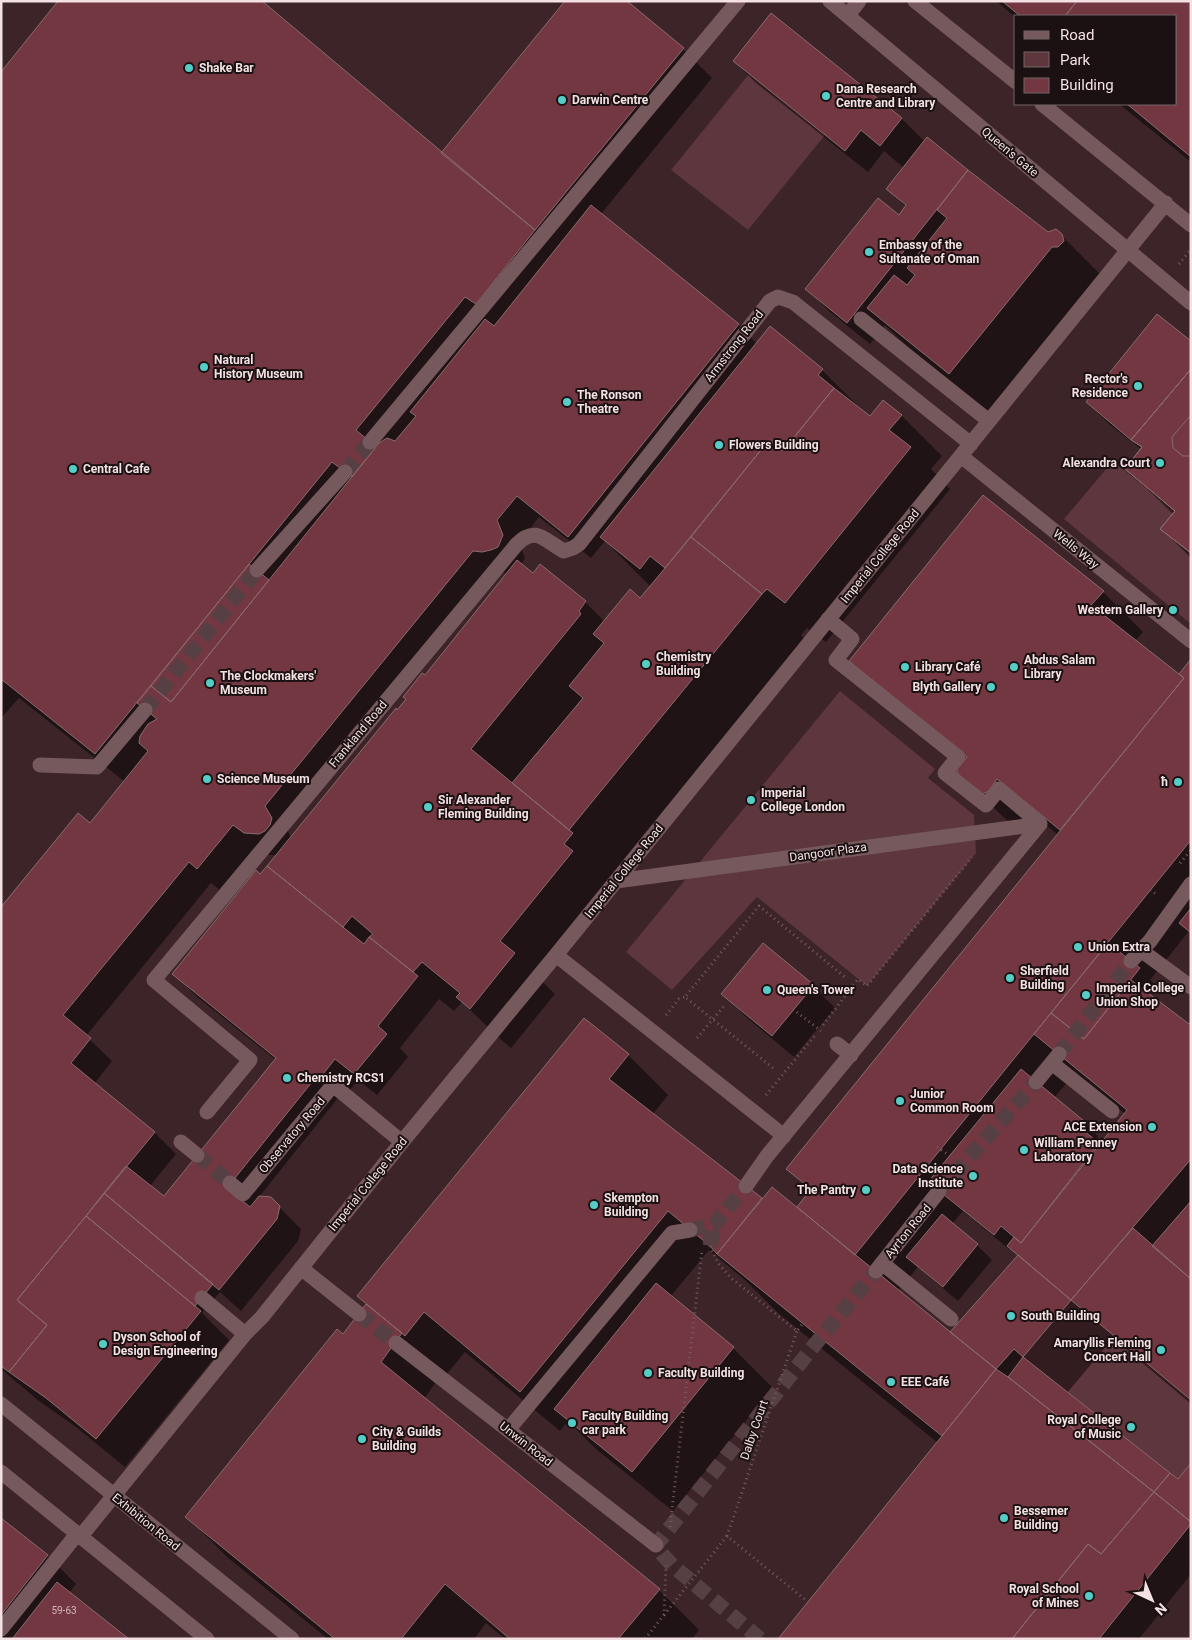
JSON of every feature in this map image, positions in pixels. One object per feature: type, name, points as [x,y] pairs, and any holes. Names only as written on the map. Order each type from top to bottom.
[{"type":"street","points":[[370,442],[738,1]]},
{"type":"street","name":"Queen's Gate","points":[[830,1],[1191,303]]},
{"type":"street","points":[[848,16],[859,1]]},
{"type":"street","points":[[915,1],[1014,80]]},
{"type":"street","points":[[1043,105],[1191,225]]},
{"type":"street","name":"Imperial College Road","points":[[1,1629],[113,1496],[245,1334],[262,1317],[402,1142],[1166,203]]},
{"type":"street","name":"Armstrong Road","points":[[579,544],[770,301],[778,297],[792,302],[980,433]]},
{"type":"street","points":[[861,319],[980,433]]},
{"type":"street","name":"Wells Way","points":[[961,456],[1191,641]]},
{"type":"street","points":[[257,570],[345,472]]},
{"type":"street","name":"Frankland Road","points":[[207,1112],[250,1060],[154,980],[517,544],[525,536],[533,534],[540,536],[564,551],[579,544]]},
{"type":"street","points":[[746,1186],[767,1156],[1040,824],[999,790],[995,789],[986,805],[945,773],[959,761],[958,757],[836,660],[852,639],[828,620]]},
{"type":"street","points":[[40,765],[97,767],[145,710]]},
{"type":"street","name":"Dangoor Plaza","points":[[616,881],[1040,824]]},
{"type":"street","points":[[1191,884],[1137,956],[1191,986]]},
{"type":"street","points":[[556,955],[784,1136]]},
{"type":"street","points":[[837,1044],[851,1055]]},
{"type":"street","points":[[1036,1082],[1056,1059],[1112,1111]]},
{"type":"street","name":"Observatory Road","points":[[230,1183],[243,1194],[333,1086],[402,1142]]},
{"type":"street","points":[[181,1142],[197,1155]]},
{"type":"street","name":"Ayrton Road","points":[[939,1191],[879,1267],[951,1319]]},
{"type":"street","points":[[508,1430],[672,1233],[690,1230]]},
{"type":"street","points":[[301,1268],[359,1314]]},
{"type":"street","points":[[202,1298],[245,1334]]},
{"type":"street","name":"Unwin Road","points":[[396,1343],[656,1545]]},
{"type":"street","name":"Exhibition Road","points":[[1,1404],[292,1639]]},
{"type":"street","points":[[1,1472],[207,1639]]},
{"type":"path","points":[[1176,267],[1191,249]]},
{"type":"path","points":[[752,1111],[819,1030],[858,979],[867,986],[976,853]]},
{"type":"path","points":[[954,879],[961,884]]},
{"type":"path","points":[[773,1068],[685,997],[759,906],[846,978]]},
{"type":"path","points":[[682,1055],[724,1006]]},
{"type":"path","points":[[794,1009],[810,1022]]},
{"type":"path","points":[[937,1147],[950,1156]]},
{"type":"path","points":[[710,1246],[718,1263],[731,1278],[797,1331]]},
{"type":"path","points":[[669,1533],[702,1247]]},
{"type":"path","name":"Dalby Court","points":[[645,1639],[727,1536],[797,1331],[803,1324]]},
{"type":"path","points":[[727,1536],[808,1602]]},
{"type":"path","points":[[664,1615],[666,1563]]},
{"type":"green space","points":[[749,74],[825,135],[748,230],[671,170]]},
{"type":"green space","points":[[1113,461],[1175,511],[1160,529],[1191,553],[1191,624],[1064,519]]},
{"type":"green space","points":[[840,691],[935,769],[928,778],[974,815],[976,853],[867,986],[757,897],[672,990],[626,952]]},
{"type":"green space","points":[[1071,1300],[1191,1400],[1191,1463],[1178,1479],[1023,1357]]},
{"type":"building","name":"Natural History Museum","points":[[58,1],[262,1],[535,230],[476,304],[465,297],[356,430],[376,447],[352,477],[332,462],[95,754],[1,679],[1,72]]},
{"type":"building","name":"Darwin Centre","points":[[565,1],[627,1],[684,48],[535,230],[441,153]]},
{"type":"building","points":[[1002,1],[1077,1],[1066,15],[1019,15]]},
{"type":"building","points":[[1077,1],[1191,1],[1191,157],[1128,105],[1177,105],[1177,15],[1066,15]]},
{"type":"building","name":"Dana Research Centre and Library","points":[[771,13],[902,118],[880,146],[861,130],[845,151],[733,61]]},
{"type":"building","name":"Embassy of the Sultanate of Oman","points":[[927,137],[968,170],[847,323],[805,289],[878,198],[899,215],[906,205],[886,189]]},
{"type":"building","points":[[968,170],[1048,232],[1056,229],[1062,234],[1064,241],[1058,247],[1052,247],[949,374],[867,308],[894,275],[907,285],[915,275],[907,268],[947,218],[937,210]]},
{"type":"building","name":"Science Museum","points":[[591,205],[739,324],[568,537],[517,496],[497,520],[503,535],[498,547],[482,552],[473,551],[265,806],[272,818],[270,825],[265,831],[259,834],[244,833],[233,825],[197,869],[189,862],[63,1015],[91,1038],[71,1063],[155,1132],[17,1300],[47,1325],[9,1372],[1,1366],[1,907],[78,813],[90,823],[148,751],[139,743],[140,736],[148,724],[157,719],[137,703],[151,686],[171,702],[379,443],[387,438],[395,441],[416,416],[410,412],[485,319],[494,326]]},
{"type":"building","name":"Rector's Residence","points":[[1157,314],[1191,341],[1191,369],[1131,440],[1086,402]]},
{"type":"building","name":"Flowers Building","points":[[770,326],[823,369],[818,375],[834,388],[783,451],[769,440],[665,568],[650,556],[640,569],[600,537]]},
{"type":"building","name":"Alexandra Court","points":[[1191,369],[1191,415],[1172,437],[1173,448],[1183,456],[1191,456],[1191,553],[1160,529],[1175,511],[1125,469],[1142,447],[1131,440]]},
{"type":"building","name":"Alexandra Court","points":[[1191,369],[1191,553],[1160,529],[1175,511],[1125,469],[1142,447],[1131,440]]},
{"type":"building","points":[[834,388],[870,416],[883,400],[902,415],[889,430],[911,447],[785,603],[767,589],[762,594],[691,537],[769,440],[783,451]]},
{"type":"building","name":"Abdus Salam Library","points":[[983,495],[1104,591],[1091,605],[1184,678],[1060,830],[997,779],[989,791],[982,794],[957,772],[957,769],[967,757],[849,661]]},
{"type":"building","name":"Chemistry Building","points":[[691,537],[762,594],[569,830],[512,783],[583,698],[569,686],[604,643],[593,634],[630,589],[640,598]]},
{"type":"building","name":"Sir Alexander Fleming Building","points":[[517,560],[533,573],[540,564],[586,601],[579,611],[581,614],[471,749],[573,833],[564,844],[573,851],[500,941],[515,953],[470,1009],[456,997],[460,993],[422,962],[413,972],[369,937],[373,934],[352,916],[343,927],[267,866],[396,708],[397,710],[406,699],[403,697],[422,673],[425,675]]},
{"type":"building","points":[[249,564],[269,580],[171,702],[151,686]]},
{"type":"building","name":"Sherfield Building","points":[[1191,659],[1191,840],[855,1255],[797,1207],[811,1189],[786,1169],[1184,678],[1179,674]]},
{"type":"building","name":"Chemistry RCS1","points":[[267,866],[364,944],[369,937],[418,976],[378,1026],[387,1034],[354,1074],[335,1059],[319,1079],[316,1077],[227,1188],[250,1207],[259,1196],[271,1197],[280,1206],[277,1219],[219,1290],[104,1193],[126,1166],[164,1196],[276,1058],[172,974],[256,870],[260,874]]},
{"type":"building","points":[[1191,908],[1191,933],[1179,923]]},
{"type":"building","name":"Queen's Tower","points":[[763,943],[814,985],[772,1036],[721,994]]},
{"type":"building","points":[[1108,943],[1140,968],[1084,1039],[1051,1013]]},
{"type":"building","name":"ACE Extension","points":[[1131,980],[1189,1024],[1191,1022],[1191,1159],[1071,1300],[1007,1246],[1014,1237],[1021,1243],[1127,1110],[1034,1034],[1051,1013],[1084,1039]]},
{"type":"building","name":"Skempton Building","points":[[584,1018],[629,1054],[609,1079],[762,1198],[717,1254],[668,1211],[520,1392],[424,1312],[405,1336],[357,1296]]},
{"type":"building","name":"William Penney Laboratory","points":[[1021,1069],[1084,1121],[1079,1127],[1099,1143],[1021,1243],[1001,1226],[994,1235],[928,1182]]},
{"type":"building","points":[[772,1187],[996,1369],[942,1436],[717,1254]]},
{"type":"building","points":[[104,1193],[213,1284],[195,1306],[86,1216]]},
{"type":"building","points":[[1191,1201],[1191,1279],[1152,1246]]},
{"type":"building","points":[[942,1214],[978,1244],[943,1287],[906,1257]]},
{"type":"building","name":"Dyson School of Design Engineering","points":[[86,1216],[201,1311],[96,1439],[46,1398],[9,1372],[47,1325],[17,1300]]},
{"type":"building","name":"Amaryllis Fleming Concert Hall","points":[[1133,1228],[1191,1279],[1191,1400],[1071,1300]]},
{"type":"building","name":"South Building","points":[[1018,1255],[1071,1300],[1023,1357],[1014,1349],[996,1369],[950,1332]]},
{"type":"building","name":"Faculty Building","points":[[656,1283],[734,1347],[632,1472],[554,1409]]},
{"type":"building","name":"City & Guilds Building","points":[[366,1304],[402,1333],[381,1362],[660,1589],[620,1639],[510,1639],[445,1584],[401,1639],[335,1639],[185,1517],[337,1329],[343,1334]]},
{"type":"building","points":[[1023,1357],[1170,1473],[1154,1492],[1008,1377]]},
{"type":"building","name":"Bessemer Building","points":[[996,1369],[1154,1492],[1101,1554],[1088,1544],[1012,1639],[778,1639]]},
{"type":"building","points":[[1191,1463],[1191,1522],[1154,1492],[1170,1473],[1178,1479]]},
{"type":"building","name":"Royal School of Mines","points":[[1154,1492],[1191,1522],[1191,1524],[1099,1639],[1012,1639],[1088,1544],[1101,1554]]},
{"type":"building","points":[[1,1518],[48,1555],[1,1615]]},
{"type":"building","points":[[57,1582],[129,1639],[12,1639]]},
{"type":"tunnel","points":[[345,472],[370,442]]},
{"type":"tunnel","points":[[145,710],[257,570]]},
{"type":"tunnel","points":[[1059,1054],[1131,961]]},
{"type":"tunnel","points":[[939,1191],[1036,1082]]},
{"type":"tunnel","points":[[197,1155],[230,1183]]},
{"type":"tunnel","points":[[690,1230],[714,1225],[746,1186]]},
{"type":"tunnel","points":[[710,1246],[714,1225]]},
{"type":"tunnel","points":[[760,1639],[673,1566],[656,1545],[812,1348],[876,1271]]},
{"type":"tunnel","points":[[359,1314],[396,1343]]},
{"type":"place","name":"Shake Bar","points":[[189,68]]},
{"type":"place","name":"Dana Research Centre and Library","points":[[826,96]]},
{"type":"place","name":"Darwin Centre","points":[[562,100]]},
{"type":"place","name":"Embassy of the Sultanate of Oman","points":[[869,252]]},
{"type":"place","name":"Natural History Museum","points":[[204,367]]},
{"type":"place","name":"Rector's Residence","points":[[1138,386]]},
{"type":"place","name":"The Ronson Theatre","points":[[567,402]]},
{"type":"place","name":"Flowers Building","points":[[719,445]]},
{"type":"place","name":"Alexandra Court","points":[[1160,463]]},
{"type":"place","name":"Central Cafe","points":[[73,469]]},
{"type":"place","name":"Western Gallery","points":[[1173,610]]},
{"type":"place","name":"Chemistry Building","points":[[646,664]]},
{"type":"place","name":"Library Café","points":[[905,667]]},
{"type":"place","name":"Abdus Salam Library","points":[[1014,667]]},
{"type":"place","name":"The Clockmakers' Museum","points":[[210,683]]},
{"type":"place","name":"Blyth Gallery","points":[[991,687]]},
{"type":"place","name":"Science Museum","points":[[207,779]]},
{"type":"place","name":"ħ","points":[[1178,782]]},
{"type":"place","name":"Imperial College London","points":[[751,800]]},
{"type":"place","name":"Sir Alexander Fleming Building","points":[[428,807]]},
{"type":"place","name":"Union Extra","points":[[1078,947]]},
{"type":"place","name":"Sherfield Building","points":[[1010,978]]},
{"type":"place","name":"Queen's Tower","points":[[767,990]]},
{"type":"place","name":"Imperial College Union Shop","points":[[1086,995]]},
{"type":"place","name":"Chemistry RCS1","points":[[287,1078]]},
{"type":"place","name":"Junior Common Room","points":[[900,1101]]},
{"type":"place","name":"ACE Extension","points":[[1152,1127]]},
{"type":"place","name":"William Penney Laboratory","points":[[1024,1150]]},
{"type":"place","name":"Data Science Institute","points":[[973,1176]]},
{"type":"place","name":"The Pantry","points":[[866,1190]]},
{"type":"place","name":"Skempton Building","points":[[594,1205]]},
{"type":"place","name":"South Building","points":[[1011,1316]]},
{"type":"place","name":"Dyson School of Design Engineering","points":[[103,1344]]},
{"type":"place","name":"Amaryllis Fleming Concert Hall","points":[[1161,1350]]},
{"type":"place","name":"Faculty Building","points":[[648,1373]]},
{"type":"place","name":"EEE Café","points":[[891,1382]]},
{"type":"place","name":"Faculty Building car park","points":[[572,1423]]},
{"type":"place","name":"Royal College of Music","points":[[1131,1427]]},
{"type":"place","name":"City & Guilds Building","points":[[362,1439]]},
{"type":"place","name":"Bessemer Building","points":[[1004,1518]]},
{"type":"place","name":"Royal School of Mines","points":[[1089,1596]]}]
